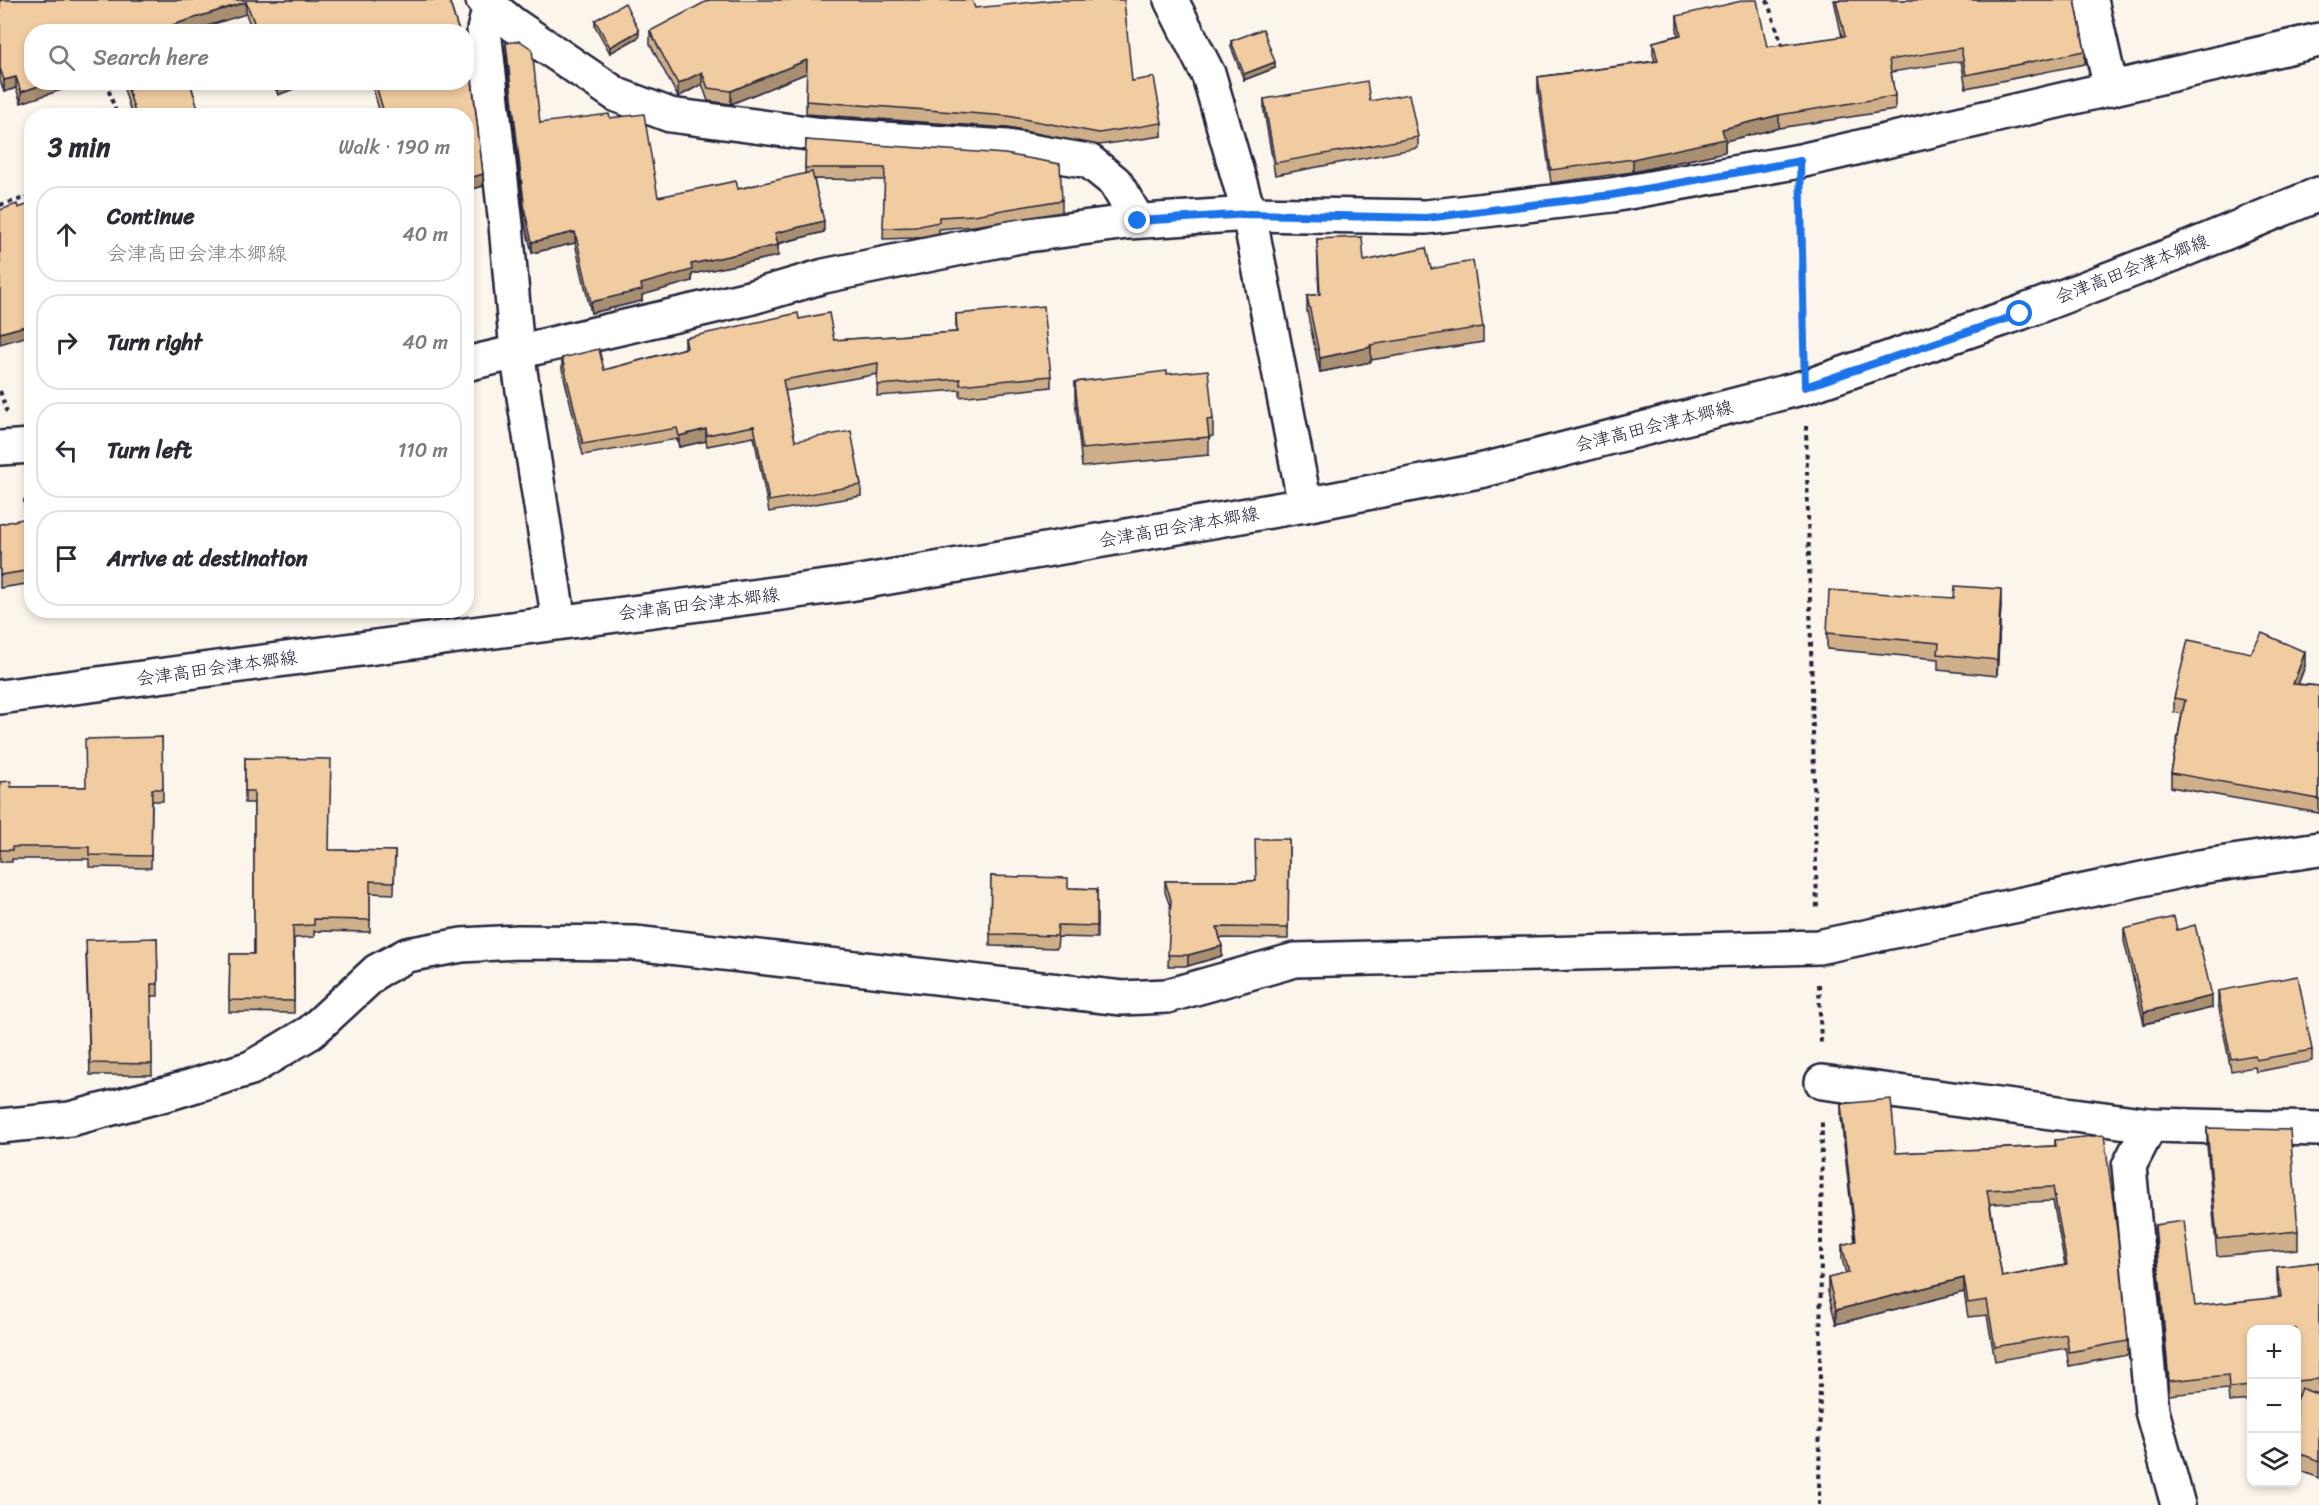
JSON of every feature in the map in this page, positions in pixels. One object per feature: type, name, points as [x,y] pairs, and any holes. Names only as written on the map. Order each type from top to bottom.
[{"type":"street","points":[[1171,0],[1209,76],[1249,214],[1305,504]]},
{"type":"street","points":[[2091,0],[2111,89]]},
{"type":"street","points":[[486,3],[514,25],[617,95],[670,115],[823,135],[1007,147],[1089,161],[1115,182],[1138,221]]},
{"type":"street","points":[[486,3],[484,30],[506,225],[517,352],[559,622]]},
{"type":"street","points":[[474,362],[749,298],[824,276],[940,250],[1020,236],[1138,221],[1249,214],[1426,218],[1612,195],[1800,161],[2319,40]]},
{"type":"street","name":"会津高田会津本郷線","points":[[0,697],[849,584],[1305,504],[1484,470],[1805,387],[2020,314],[2319,194]]},
{"type":"street","points":[[0,448],[24,446]]},
{"type":"street","points":[[0,1126],[70,1119],[173,1092],[251,1068],[311,1032],[377,971],[408,955],[462,945],[518,942],[634,943],[1122,998],[1167,996],[1295,960],[1818,947],[2199,867],[2319,849]]},
{"type":"street","points":[[1822,1082],[2150,1125],[2319,1129]]},
{"type":"street","points":[[2150,1125],[2129,1166],[2152,1411],[2178,1505]]},
{"type":"path","points":[[1767,0],[1784,51]]},
{"type":"path","points":[[109,90],[114,108]]},
{"type":"path","points":[[1800,161],[1822,1082],[1819,1505]]},
{"type":"path","points":[[0,205],[24,198]]},
{"type":"building","points":[[0,0],[449,0],[456,24],[255,24],[246,2],[175,24],[24,24],[24,90],[27,90],[21,92],[16,77],[4,80],[0,68]]},
{"type":"building","points":[[709,0],[972,0],[975,8],[1054,0],[1124,0],[1132,81],[1154,77],[1162,123],[1099,133],[1008,116],[806,101],[807,60],[731,91],[708,88],[702,72],[678,84],[650,31]]},
{"type":"building","points":[[1746,0],[1757,0],[1767,47],[1845,36],[1836,0],[2075,0],[2085,51],[1966,75],[1961,48],[1889,60],[1895,96],[1779,115],[1722,129],[1725,139],[1633,159],[1551,170],[1538,77],[1658,61],[1653,42],[1681,35],[1677,16]]},
{"type":"building","points":[[625,3],[639,31],[610,47],[595,20]]},
{"type":"building","points":[[1263,29],[1275,62],[1244,74],[1231,41]]},
{"type":"building","points":[[520,41],[532,49],[540,123],[609,114],[610,118],[644,114],[658,197],[736,181],[738,189],[812,172],[824,221],[775,233],[778,245],[691,264],[692,270],[641,284],[642,290],[591,302],[575,232],[532,242],[525,212],[506,43]]},
{"type":"building","points":[[1367,81],[1370,101],[1409,94],[1418,137],[1275,163],[1264,99]]},
{"type":"building","points":[[128,90],[192,90],[198,108],[134,108]]},
{"type":"building","points":[[377,90],[473,90],[483,174],[474,177],[474,108],[383,108]]},
{"type":"building","points":[[806,140],[1005,154],[1060,164],[1062,200],[974,215],[939,217],[939,222],[915,227],[883,228],[885,168],[805,168]]},
{"type":"building","points":[[17,204],[18,208],[24,206],[24,326],[0,333],[0,210]]},
{"type":"building","points":[[1362,237],[1364,261],[1426,248],[1431,269],[1473,261],[1483,327],[1370,345],[1371,347],[1320,358],[1307,296],[1320,294],[1317,239]]},
{"type":"building","points":[[1044,306],[1051,376],[960,385],[960,379],[877,385],[878,363],[783,380],[795,441],[851,431],[861,485],[769,501],[754,426],[707,435],[706,429],[679,436],[677,428],[583,444],[562,358],[599,349],[604,370],[687,348],[685,338],[798,313],[799,319],[829,313],[834,340],[957,332],[956,314]]},
{"type":"building","points":[[1208,370],[1213,419],[1207,420],[1209,437],[1082,449],[1075,382],[1167,371],[1167,374]]},
{"type":"building","points":[[24,519],[24,571],[0,575],[0,524]]},
{"type":"building","points":[[1955,586],[2001,589],[1997,660],[1938,654],[1939,643],[1827,633],[1829,590],[1954,598]]},
{"type":"building","points":[[2262,633],[2305,652],[2293,684],[2319,686],[2319,799],[2171,773],[2185,700],[2174,698],[2188,640],[2251,653]]},
{"type":"building","points":[[162,737],[163,789],[152,789],[151,856],[89,855],[89,847],[12,847],[12,850],[0,850],[0,782],[11,781],[11,787],[86,787],[85,739]]},
{"type":"building","points":[[245,758],[331,759],[329,850],[395,851],[394,882],[370,881],[370,920],[314,919],[314,925],[293,926],[294,1001],[229,1000],[230,954],[254,954],[254,791],[245,791]]},
{"type":"building","points":[[1255,839],[1289,839],[1288,928],[1217,927],[1222,946],[1188,955],[1168,955],[1171,900],[1165,881],[1256,881]]},
{"type":"building","points":[[991,876],[1068,878],[1068,888],[1097,889],[1097,926],[1058,925],[1057,936],[990,934]]},
{"type":"building","points":[[2174,917],[2177,930],[2195,925],[2212,996],[2144,1012],[2124,929]]},
{"type":"building","points":[[157,938],[158,984],[151,984],[152,1064],[90,1063],[86,940]]},
{"type":"building","points":[[2298,976],[2312,1050],[2256,1060],[2255,1055],[2231,1059],[2218,991]]},
{"type":"building","points":[[1891,1099],[1896,1153],[2056,1146],[2055,1140],[2104,1135],[2117,1230],[2128,1341],[2069,1352],[2066,1334],[1995,1347],[1987,1300],[1968,1303],[1964,1278],[1836,1310],[1828,1278],[1849,1273],[1842,1245],[1856,1241],[1841,1104]],"holes":[[[2053,1187],[2067,1265],[2002,1277],[1987,1190]]]},
{"type":"building","points":[[2207,1128],[2290,1130],[2298,1231],[2217,1239]]},
{"type":"building","points":[[2184,1221],[2195,1306],[2281,1297],[2277,1267],[2319,1262],[2319,1379],[2301,1381],[2301,1325],[2247,1325],[2247,1386],[2229,1388],[2228,1375],[2169,1381],[2155,1225]]},
{"type":"building","points":[[2301,1388],[2319,1395],[2319,1461],[2301,1454]]},
{"type":"route","points":[[1138,221],[1249,214],[1426,218],[1612,195],[1800,161],[1805,387],[2020,314]]}]
